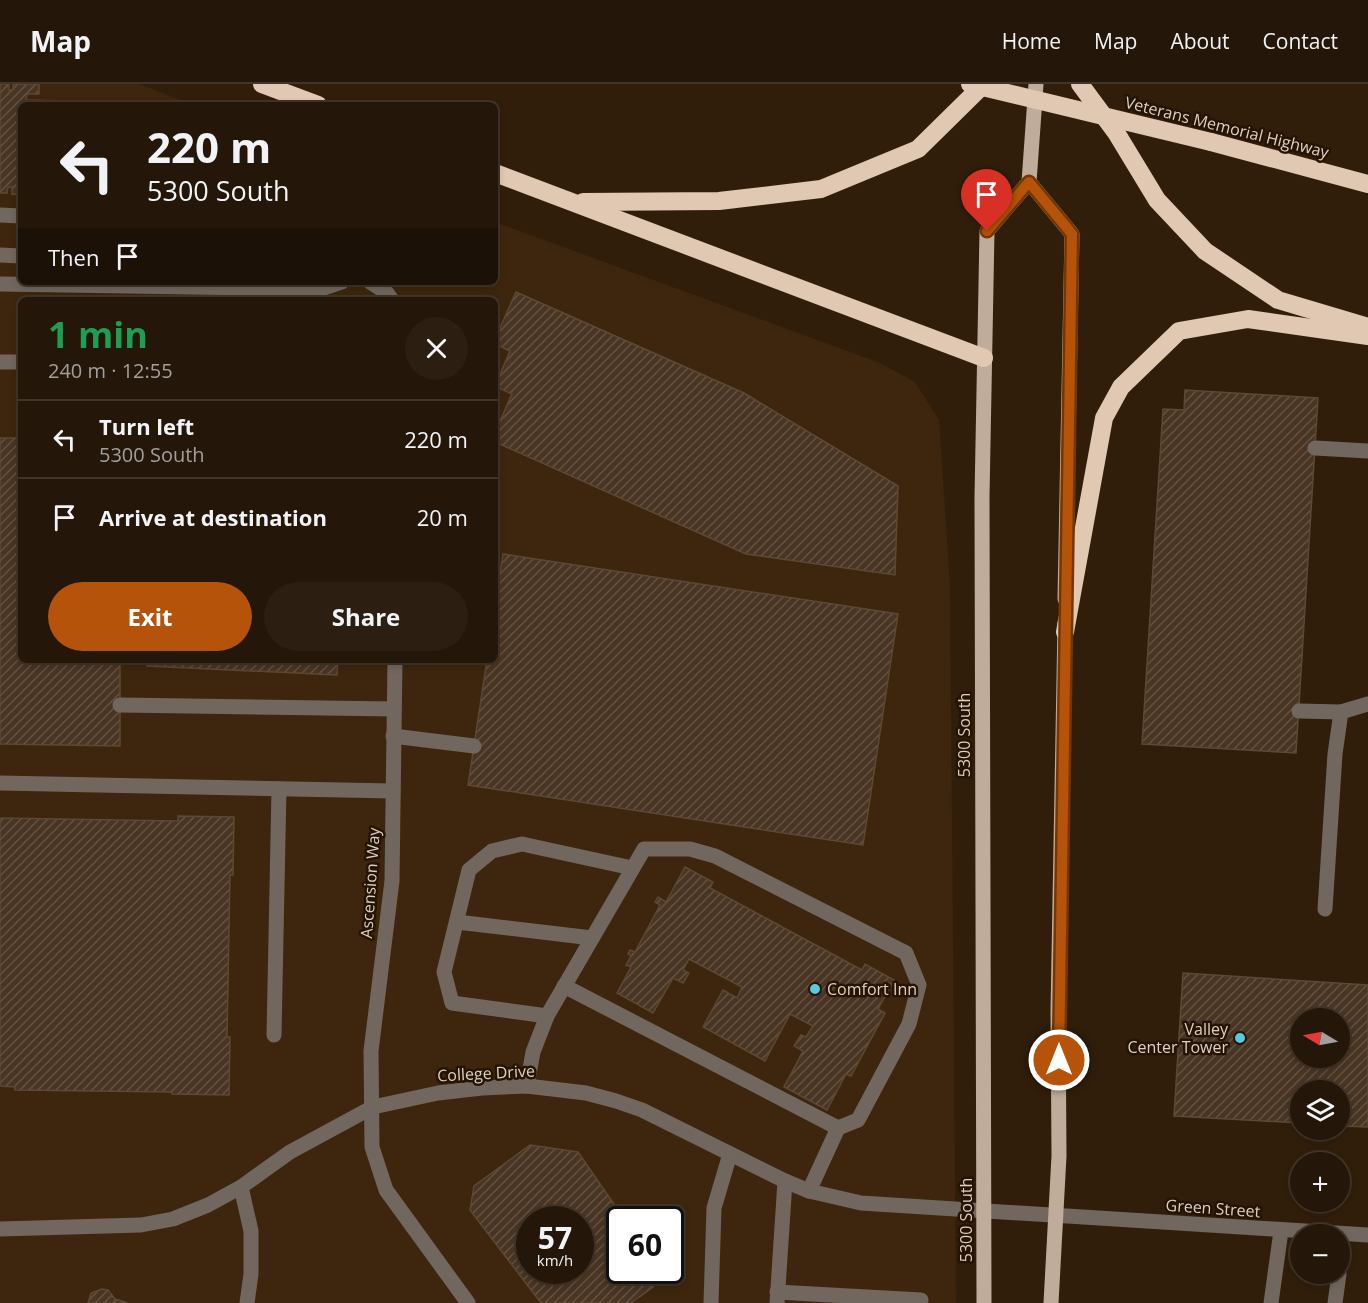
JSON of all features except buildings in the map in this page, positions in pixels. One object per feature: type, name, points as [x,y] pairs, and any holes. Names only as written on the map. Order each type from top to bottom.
[{"type":"highway","points":[[262,84],[310,102]]},
{"type":"highway","name":"Veterans Memorial Highway","points":[[970,84],[1211,141],[1368,184]]},
{"type":"highway","points":[[572,202],[719,201],[821,189],[918,148],[984,84]]},
{"type":"highway","points":[[1080,84],[1117,134],[1157,200],[1205,251],[1278,300],[1368,327]]},
{"type":"highway","points":[[498,174],[984,358]]},
{"type":"highway","points":[[1065,632],[1104,418],[1121,387],[1146,362],[1179,331],[1248,319],[1368,336]]},
{"type":"main road","points":[[1036,84],[1029,182],[1072,234],[1059,1012],[1059,1156],[1051,1303]]},
{"type":"main road","name":"5300 South","points":[[984,1303],[982,636],[987,231],[1029,182]]},
{"type":"street","points":[[0,215],[18,216]]},
{"type":"street","points":[[0,255],[18,256]]},
{"type":"street","points":[[0,284],[18,285]]},
{"type":"street","points":[[18,285],[91,289],[321,289],[333,285]]},
{"type":"street","points":[[375,285],[387,292],[390,297]]},
{"type":"street","points":[[0,362],[18,362]]},
{"type":"street","points":[[1315,448],[1368,451]]},
{"type":"street","name":"Ascension Way","points":[[395,663],[392,881],[371,1051],[372,1147],[386,1190],[468,1303]]},
{"type":"street","points":[[1299,711],[1341,712],[1368,704]]},
{"type":"street","points":[[120,705],[394,708]]},
{"type":"street","points":[[1325,909],[1335,754],[1341,712]]},
{"type":"street","points":[[393,736],[474,746]]},
{"type":"street","points":[[0,783],[393,791]]},
{"type":"street","points":[[274,1035],[279,789]]},
{"type":"street","points":[[547,1016],[452,1003],[444,972],[470,870],[492,851],[522,844],[632,868]]},
{"type":"street","points":[[527,1086],[532,1052],[547,1016],[644,849],[690,849],[716,856],[906,953],[919,985],[909,1024],[858,1120],[838,1128],[809,1191]]},
{"type":"street","points":[[457,922],[592,938]]},
{"type":"street","points":[[564,986],[838,1128]]},
{"type":"street","name":"College Drive","points":[[0,1229],[141,1225],[173,1219],[208,1205],[241,1187],[290,1152],[373,1107],[438,1093],[527,1086],[586,1093],[616,1101],[653,1115],[809,1191],[861,1203],[1056,1215]]},
{"type":"street","points":[[711,1303],[714,1208],[730,1154]]},
{"type":"street","points":[[785,1181],[777,1298],[921,1300],[920,1303]]},
{"type":"street","points":[[241,1187],[251,1231],[248,1303]]},
{"type":"street","name":"Green Street","points":[[1056,1215],[1290,1231]]},
{"type":"street","points":[[1271,1303],[1281,1231]]},
{"type":"street","name":"Green Street","points":[[1350,1235],[1368,1236]]},
{"type":"street","points":[[1335,1303],[1338,1284]]},
{"type":"shaded area","points":[[0,84],[139,84],[186,102],[18,102],[18,285],[498,285],[498,223],[880,363],[915,382],[939,420],[950,585],[956,1303],[0,1303]]},
{"type":"place","name":"Comfort Inn","points":[[815,989]]},
{"type":"place","name":"Valley Center Tower","points":[[1240,1038]]},
{"type":"route","points":[[987,231],[1029,182],[1072,234],[1059,1060]]}]
